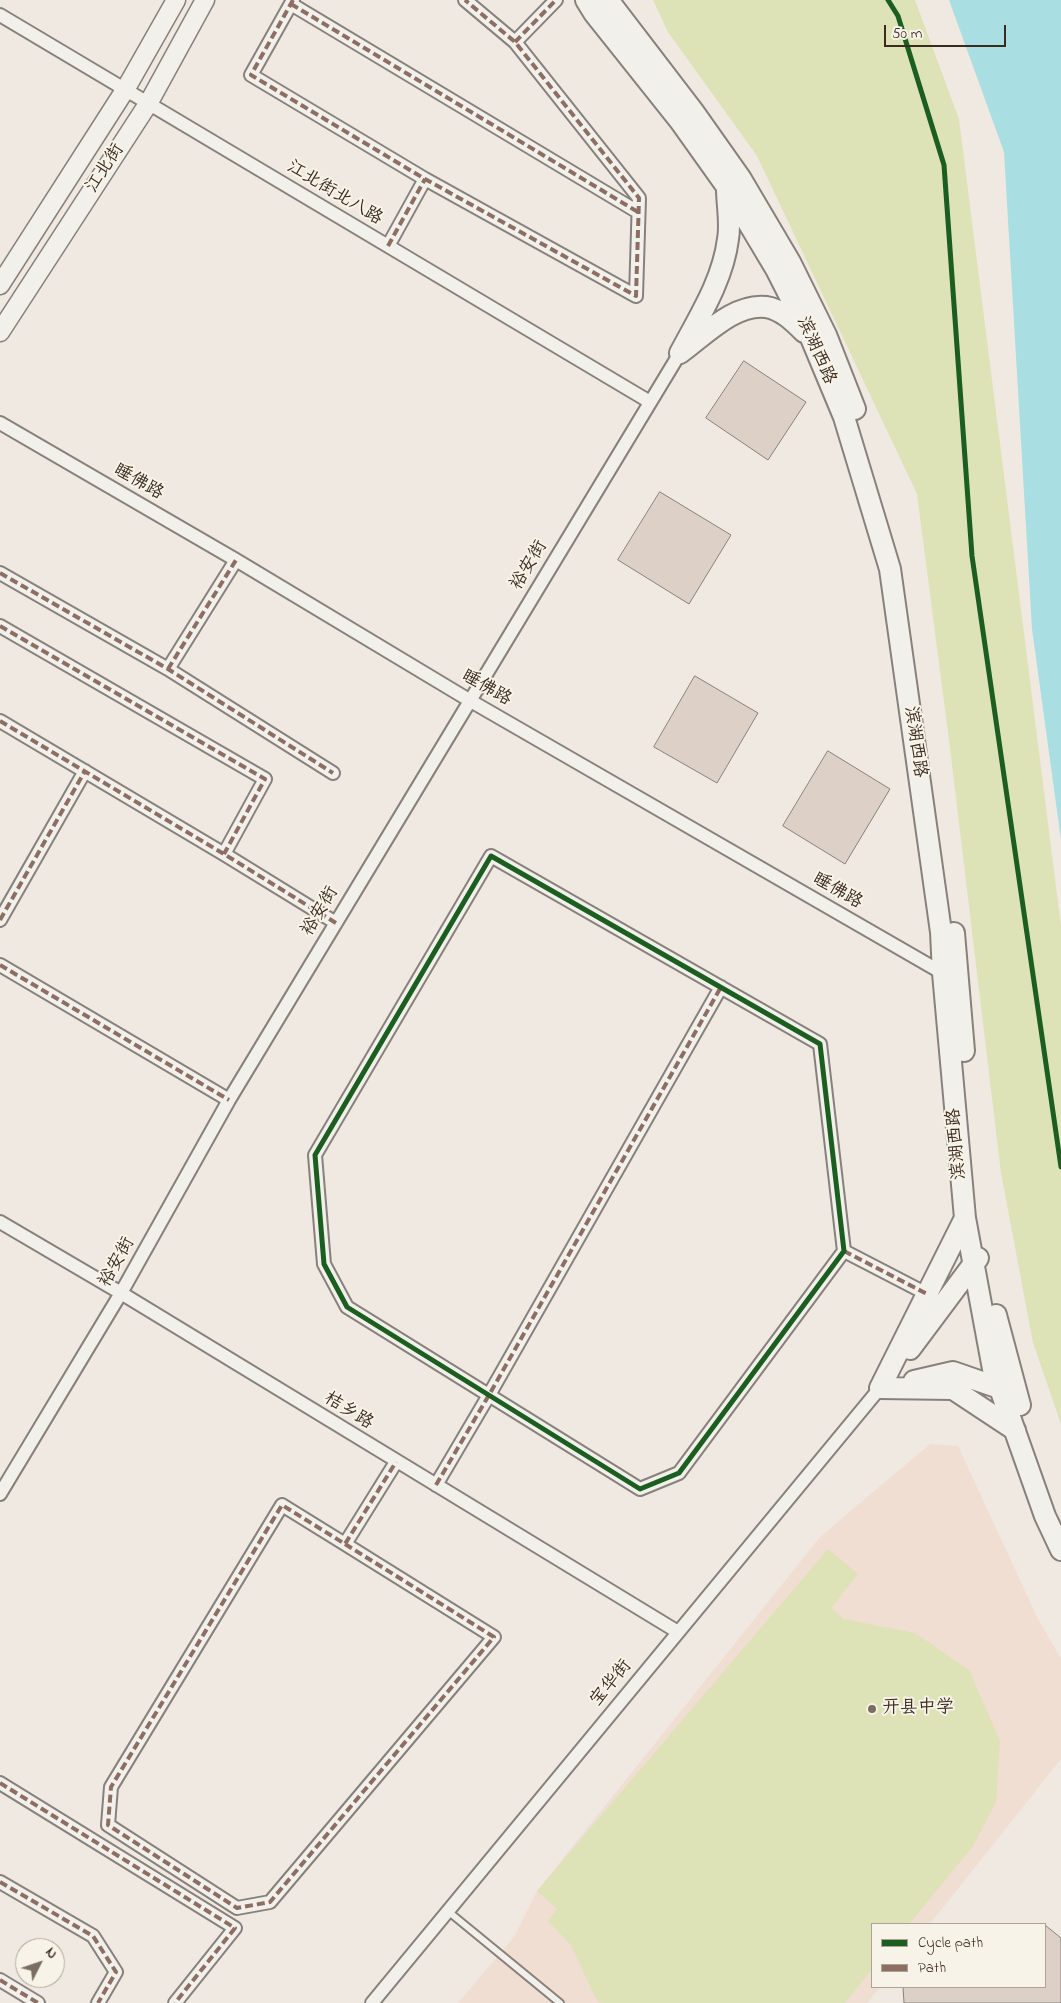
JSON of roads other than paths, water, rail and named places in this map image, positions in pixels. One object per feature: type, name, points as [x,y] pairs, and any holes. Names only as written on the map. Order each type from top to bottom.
[{"type":"main road","name":"江北街","points":[[0,285],[125,90],[176,0]]},
{"type":"main road","name":"江北街","points":[[0,332],[148,104],[204,0]]},
{"type":"main road","name":"滨湖西路","points":[[597,2],[727,187],[776,269],[811,338],[844,417],[890,569],[941,932],[950,977],[978,1216],[979,1257],[993,1369],[1008,1390],[1061,1520]]},
{"type":"main road","name":"滨湖西路","points":[[597,2],[693,111],[741,179],[790,262],[826,334],[857,414],[902,566],[953,931],[950,977],[965,1218],[979,1257]]},
{"type":"main road","points":[[680,353],[712,293],[721,268],[729,239],[727,187]]},
{"type":"main road","points":[[680,353],[731,315],[749,308],[768,307],[790,318],[811,338]]},
{"type":"main road","points":[[880,1388],[965,1218]]},
{"type":"main road","points":[[880,1388],[979,1257]]},
{"type":"main road","points":[[880,1388],[953,1372],[1008,1390]]},
{"type":"main road","points":[[880,1388],[953,1389],[1015,1430]]},
{"type":"main road","name":"滨湖西路","points":[[1008,1390],[1015,1430],[1045,1516],[1061,1550]]},
{"type":"street","points":[[465,0],[515,42],[638,198],[638,212],[636,296],[425,179],[251,75],[292,2],[638,212]]},
{"type":"street","points":[[515,42],[556,0]]},
{"type":"street","name":"江北街北八路","points":[[0,15],[650,402]]},
{"type":"street","points":[[388,246],[425,179]]},
{"type":"street","name":"裕安街","points":[[0,1494],[122,1292],[229,1100],[680,353]]},
{"type":"street","name":"睡佛路","points":[[0,423],[236,560],[469,700],[950,977]]},
{"type":"street","points":[[168,669],[236,560]]},
{"type":"street","points":[[0,574],[168,669],[333,773]]},
{"type":"street","points":[[0,626],[265,779],[224,854]]},
{"type":"street","points":[[0,721],[336,922]]},
{"type":"street","points":[[0,920],[85,771]]},
{"type":"street","points":[[491,856],[721,987],[820,1044],[844,1252],[679,1473],[640,1489],[347,1306],[324,1264],[315,1155],[491,856]]},
{"type":"street","points":[[0,965],[229,1100]]},
{"type":"street","points":[[436,1484],[489,1395],[721,987]]},
{"type":"street","name":"桔乡路","points":[[0,1222],[122,1292],[396,1462],[436,1484],[678,1632]]},
{"type":"street","points":[[844,1252],[927,1294]]},
{"type":"street","name":"宝华街","points":[[372,2003],[880,1388]]},
{"type":"street","points":[[345,1544],[396,1462]]},
{"type":"street","points":[[282,1505],[345,1544],[494,1637],[270,1902],[237,1908],[108,1825],[111,1787],[282,1505]]},
{"type":"street","points":[[0,1783],[235,1928],[175,2003]]},
{"type":"street","points":[[0,1882],[93,1936],[116,1972],[98,2003]]},
{"type":"street","points":[[0,1980],[38,2003]]},
{"type":"lane","points":[[449,1912],[560,2003]]},
{"type":"water","points":[[949,0],[1061,0],[1061,840],[1032,629],[1004,152]]},
{"type":"place","name":"开县中学","points":[[872,1709]]}]
